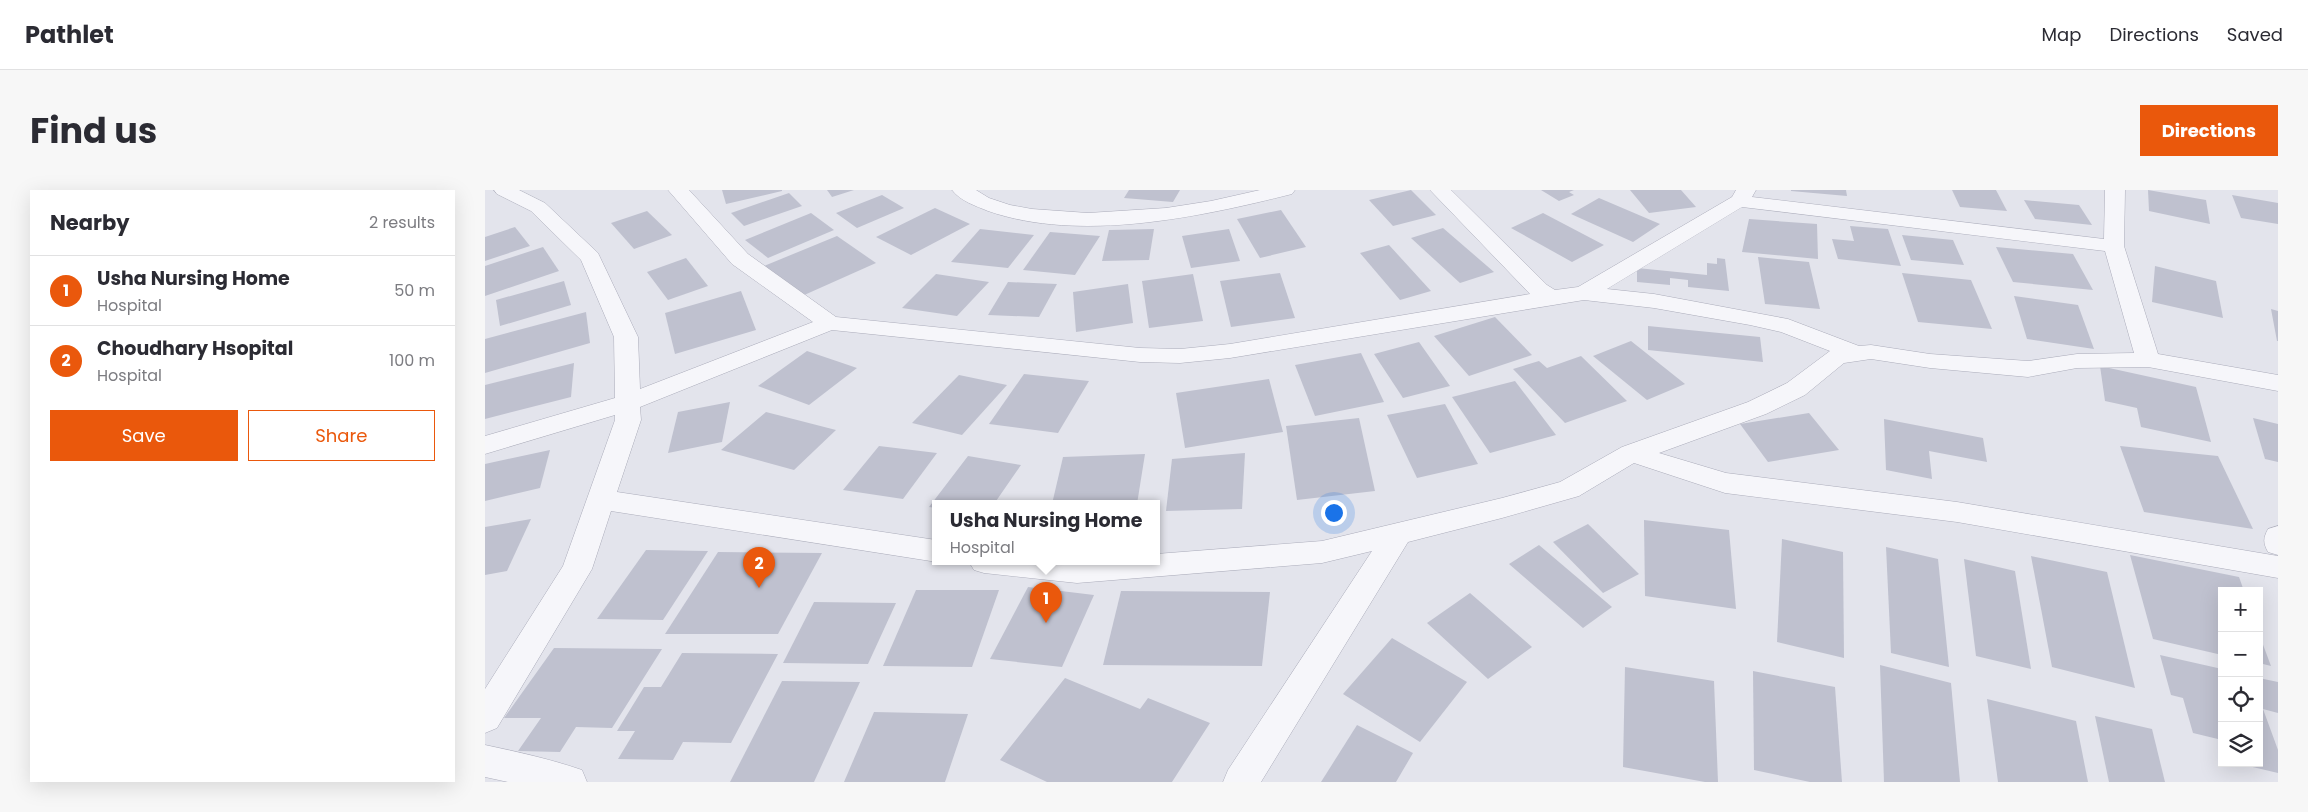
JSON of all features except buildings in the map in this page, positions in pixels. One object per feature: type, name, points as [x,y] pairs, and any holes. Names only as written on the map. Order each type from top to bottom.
[{"type":"street","points":[[678,190],[740,259],[830,323]]},
{"type":"street","points":[[962,190],[994,208],[1061,219],[1167,214],[1285,190]]},
{"type":"street","points":[[1441,190],[1539,290],[1552,297]]},
{"type":"street","points":[[2115,190],[2114,246],[2148,360]]},
{"type":"street","points":[[485,718],[577,569],[628,420],[626,337],[591,257],[538,207],[512,192]]},
{"type":"street","points":[[1584,293],[1742,196],[2114,246]]},
{"type":"street","points":[[485,445],[627,403],[830,323],[1140,355],[1180,356],[1230,351],[1584,293],[1654,301],[1788,326],[1857,354]]},
{"type":"street","points":[[1012,565],[1077,572],[1322,552],[1398,534],[1569,489],[1631,453],[1757,408],[1796,389],[1837,357],[1857,354],[1871,352],[1930,361],[2028,369],[2077,361],[2148,360],[2278,383]]},
{"type":"street","points":[[1631,453],[1725,483],[1957,512],[2278,568]]},
{"type":"street","points":[[601,500],[932,550]]},
{"type":"street","points":[[1241,782],[1398,534]]},
{"type":"street","points":[[2278,537],[2278,544]]},
{"type":"street","points":[[485,761],[552,776],[569,782]]},
{"type":"place","name":"Choudhary Hsopital","points":[[759,588]]},
{"type":"place","name":"Usha Nursing Home","points":[[1046,623]]}]
